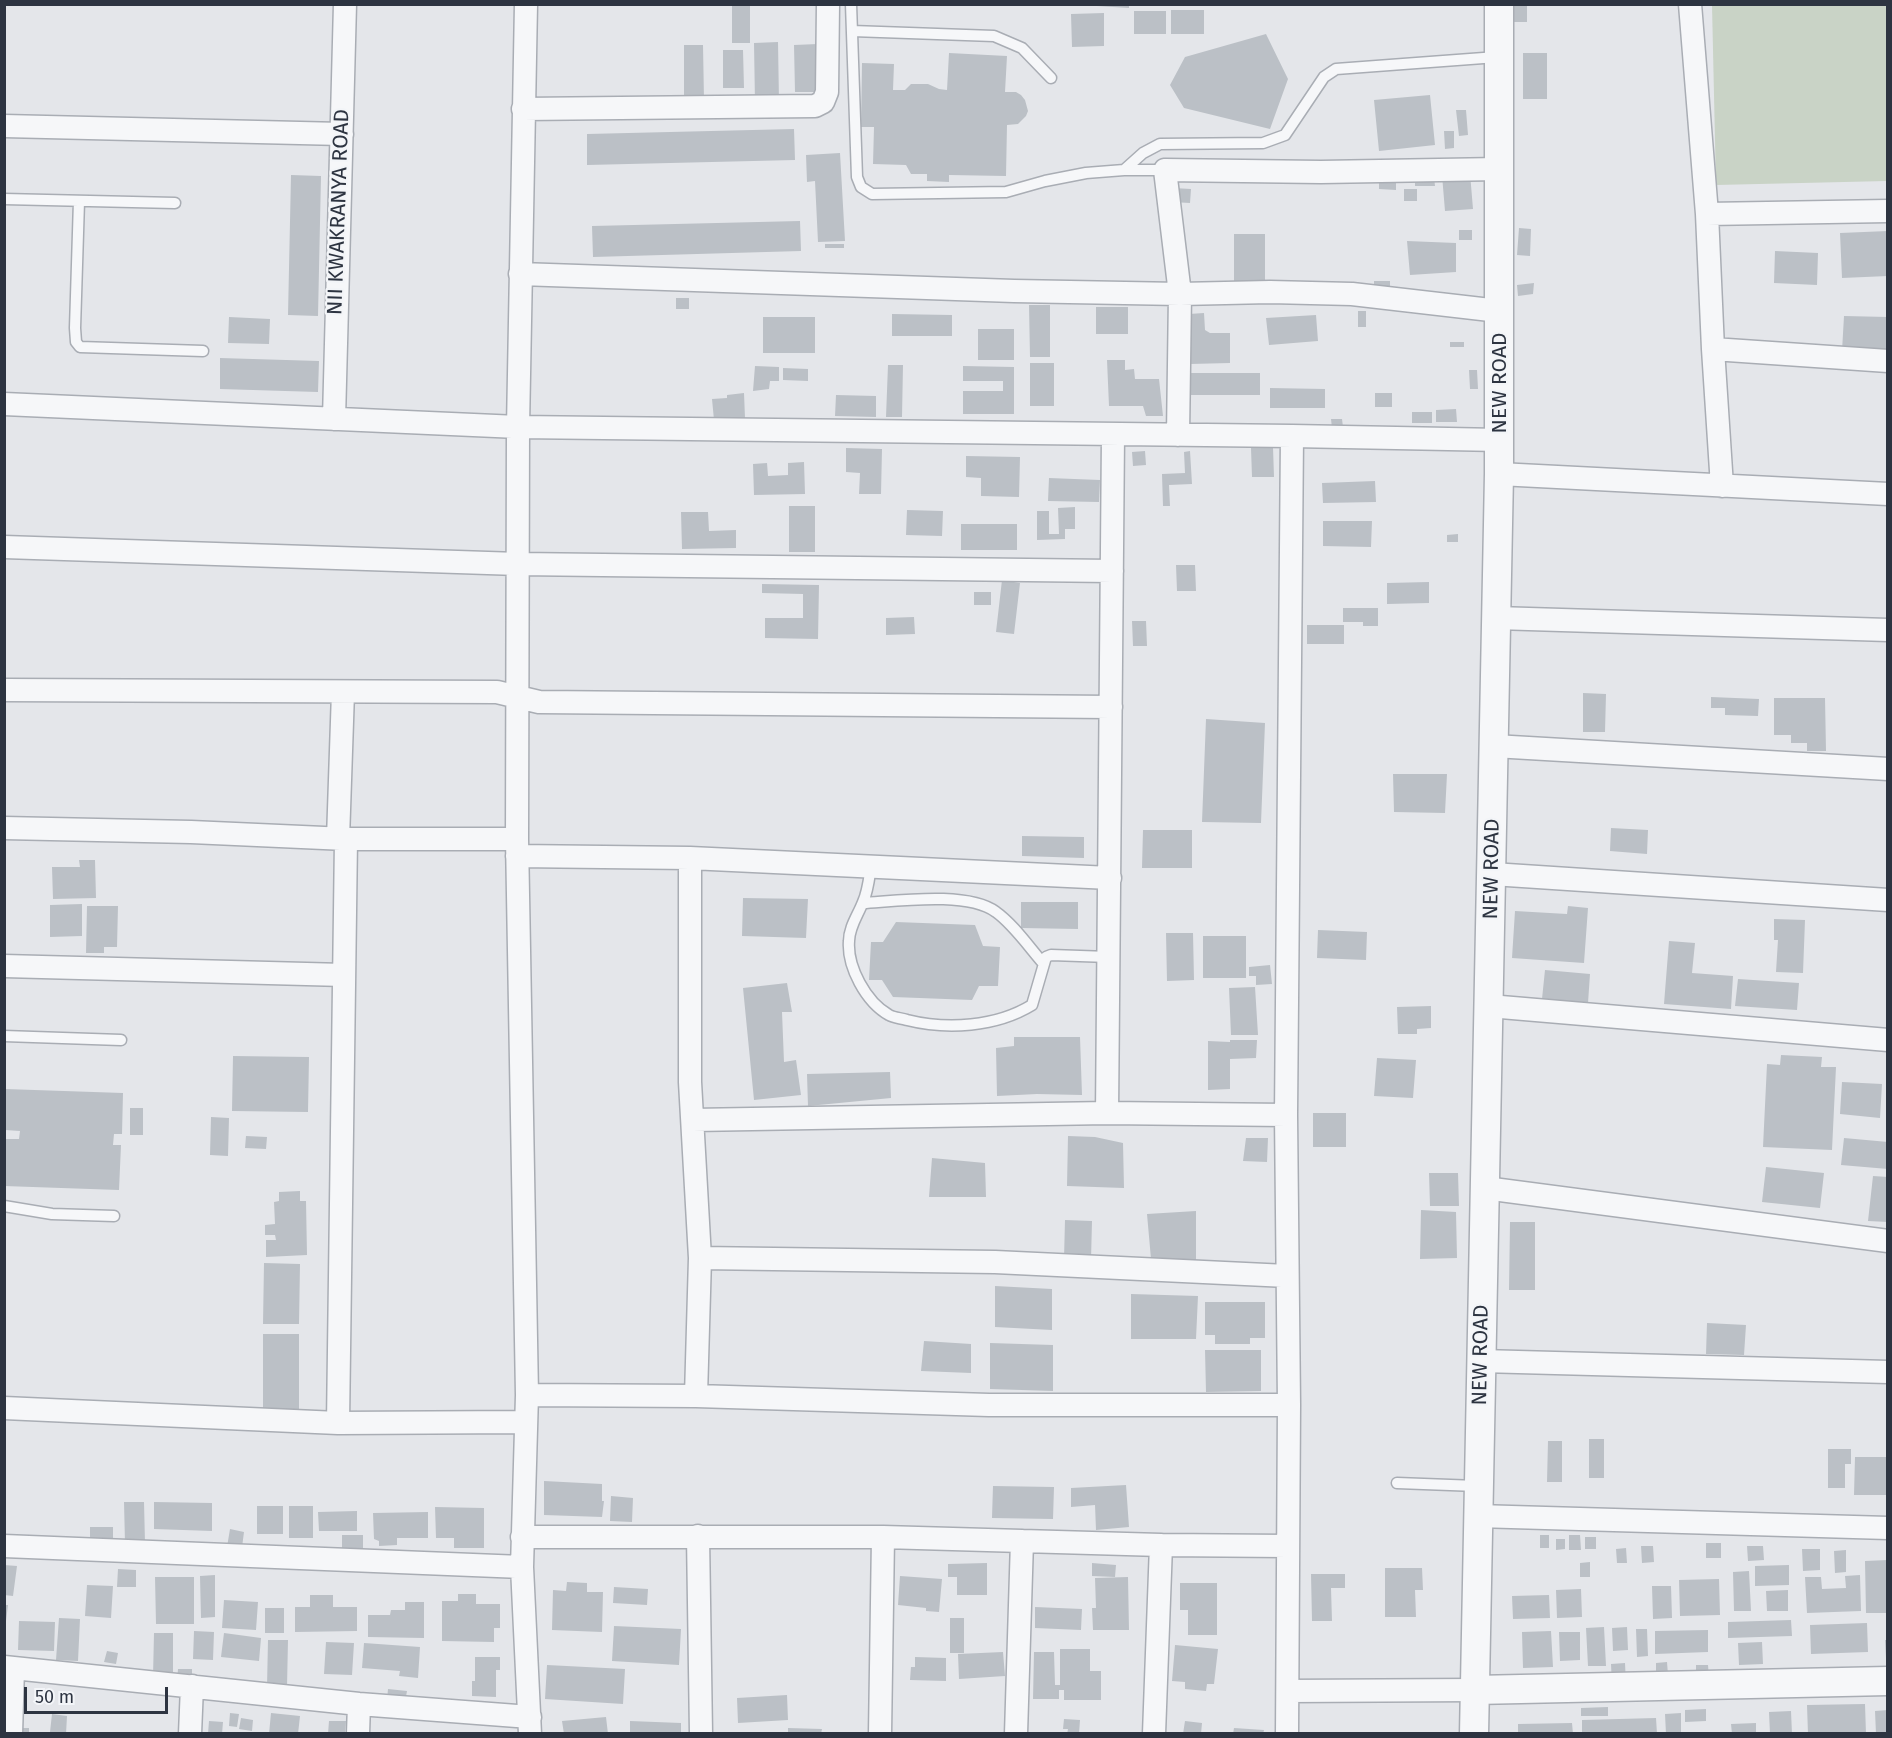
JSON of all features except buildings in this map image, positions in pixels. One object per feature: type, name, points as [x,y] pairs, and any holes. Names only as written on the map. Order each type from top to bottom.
[{"type":"street","name":"NII KWAKRANYA ROAD","points":[[334,419],[345,4]]},
{"type":"street","points":[[11,1734],[9,1667],[358,1704],[530,1725],[522,1567],[527,1395],[517,847],[518,426],[526,4]]},
{"type":"street","points":[[524,109],[814,106],[824,102],[827,92],[828,4]]},
{"type":"street","name":"NEW ROAD","points":[[1474,1734],[1500,440],[1499,4]]},
{"type":"street","points":[[1690,4],[1707,214],[1722,486]]},
{"type":"street","points":[[4,126],[342,134]]},
{"type":"street","points":[[1178,435],[1180,294],[1165,170],[1322,172],[1499,169]]},
{"type":"street","points":[[1707,214],[1887,211]]},
{"type":"street","points":[[520,274],[1014,291],[1352,294],[1499,311]]},
{"type":"street","points":[[1713,349],[1887,361]]},
{"type":"street","points":[[4,404],[518,426],[1500,440]]},
{"type":"street","points":[[1107,1113],[1113,435]]},
{"type":"street","points":[[1287,1734],[1289,1405],[1286,1115],[1292,436]]},
{"type":"street","points":[[1499,474],[1887,494]]},
{"type":"street","points":[[4,547],[518,564],[1112,571]]},
{"type":"street","points":[[1496,618],[1887,630]]},
{"type":"street","points":[[4,690],[497,692],[539,702],[1111,706]]},
{"type":"street","points":[[338,1423],[344,975],[343,692]]},
{"type":"street","points":[[1494,746],[1887,769]]},
{"type":"street","points":[[4,828],[191,832],[1110,878]]},
{"type":"street","points":[[690,858],[690,1048],[700,1258],[696,1396]]},
{"type":"street","points":[[1492,874],[1887,900]]},
{"type":"street","points":[[4,966],[344,975]]},
{"type":"street","points":[[1489,1006],[1887,1040]]},
{"type":"street","points":[[693,1120],[1107,1113],[1286,1115]]},
{"type":"street","points":[[1485,1188],[1887,1241]]},
{"type":"street","points":[[700,1258],[995,1262],[1287,1276]]},
{"type":"street","points":[[1481,1361],[1887,1372]]},
{"type":"street","points":[[527,1395],[696,1396],[989,1406],[1289,1405]]},
{"type":"street","points":[[4,1408],[338,1423],[525,1422]]},
{"type":"street","points":[[1478,1516],[1887,1528]]},
{"type":"street","points":[[698,1536],[701,1734]]},
{"type":"street","points":[[522,1537],[883,1537],[1161,1545],[1288,1546]]},
{"type":"street","points":[[880,1734],[883,1537]]},
{"type":"street","points":[[1016,1734],[1022,1541]]},
{"type":"street","points":[[1154,1734],[1161,1545]]},
{"type":"street","points":[[4,1546],[522,1567]]},
{"type":"street","points":[[1288,1691],[1475,1690],[1887,1681]]},
{"type":"street","points":[[190,1734],[192,1686]]},
{"type":"street","points":[[357,1734],[358,1704]]},
{"type":"lane","points":[[851,4],[857,177],[861,187],[872,194],[1006,192],[1086,173],[1165,170]]},
{"type":"lane","points":[[852,31],[994,36],[1022,48],[1051,78]]},
{"type":"lane","points":[[1124,170],[1143,153],[1160,144],[1263,143],[1286,135],[1324,77],[1336,69],[1499,57]]},
{"type":"lane","points":[[4,199],[174,203]]},
{"type":"lane","points":[[79,201],[75,328],[76,342],[80,347],[203,351]]},
{"type":"lane","points":[[871,866],[867,891],[849,941],[853,968],[858,981],[874,1003],[890,1016],[918,1023],[955,1025],[982,1023],[1022,1011],[1032,1005],[1046,957],[1051,955],[1109,957]]},
{"type":"lane","points":[[863,903],[916,899],[971,901],[987,906],[1005,920],[1043,963]]},
{"type":"lane","points":[[4,1036],[121,1040]]},
{"type":"lane","points":[[4,1206],[52,1214],[114,1216]]},
{"type":"lane","points":[[1396,1483],[1478,1486]]},
{"type":"shaded area","points":[[1712,5],[1887,5],[1887,181],[1716,185]]}]
